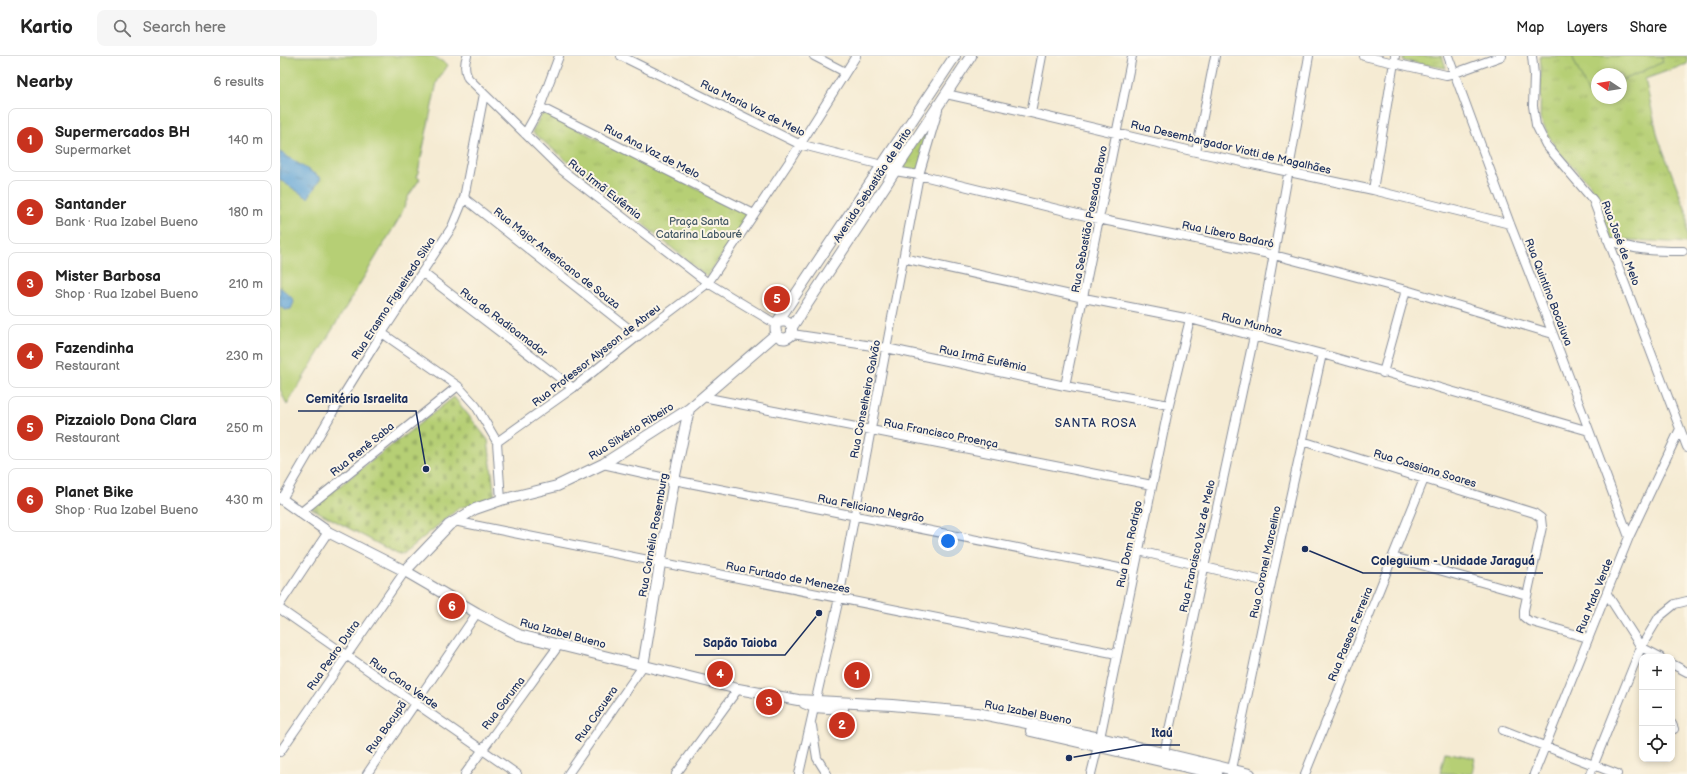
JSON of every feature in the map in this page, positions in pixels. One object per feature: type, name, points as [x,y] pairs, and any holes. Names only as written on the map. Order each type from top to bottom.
[{"type":"street","points":[[525,134],[540,107],[559,56]]},
{"type":"street","name":"Rua Maria Vaz de Melo","points":[[621,56],[799,144],[882,164],[882,168],[886,171],[895,171]]},
{"type":"street","points":[[814,56],[844,72]]},
{"type":"street","name":"Rua Professor Alysson de Abreu","points":[[497,442],[573,388],[708,283],[754,214],[844,72],[856,56]]},
{"type":"street","name":"Avenida Sebastião de Brito","points":[[777,327],[882,164],[955,56]]},
{"type":"street","name":"Avenida Sebastião de Brito","points":[[792,330],[971,56]]},
{"type":"street","points":[[1031,113],[1042,56]]},
{"type":"street","name":"Rua Sebastião Possada Bravo","points":[[1065,386],[1084,298],[1098,219],[1118,133],[1132,56]]},
{"type":"street","points":[[1196,152],[1215,56]]},
{"type":"street","name":"Rua Francisco Vaz de Melo","points":[[1163,758],[1203,567],[1257,337],[1274,255],[1309,56]]},
{"type":"street","points":[[1364,56],[1395,60],[1446,75],[1502,56]]},
{"type":"street","name":"Rua Quintino Bocaiuva","points":[[1448,56],[1629,537]]},
{"type":"street","name":"Rua José de Melo","points":[[1532,56],[1534,75],[1533,106],[1536,125],[1546,145],[1592,200],[1687,447]]},
{"type":"street","name":"Rua Irmã Eufêmia","points":[[466,59],[464,70],[468,78],[562,170],[708,283],[777,327]]},
{"type":"street","points":[[1373,190],[1395,60]]},
{"type":"street","name":"Rua Erasmo Figueiredo Silva","points":[[281,499],[382,333],[452,227],[464,198],[484,94]]},
{"type":"street","name":"Rua Desembargador Viotti de Magalhães","points":[[943,98],[1031,113],[1196,152],[1373,190],[1510,224]]},
{"type":"street","name":"Rua Conselheiro Galvão","points":[[799,774],[839,598],[919,175],[943,98]]},
{"type":"street","name":"Rua Ana Vaz de Melo","points":[[540,107],[754,214]]},
{"type":"street","name":"Rua Líbero Badaró","points":[[895,171],[919,175],[1098,219],[1274,255],[1406,290],[1553,334]]},
{"type":"street","name":"Rua Major Americano de Souza","points":[[464,198],[638,336]]},
{"type":"street","points":[[1607,239],[1620,246],[1652,251],[1683,251]]},
{"type":"street","name":"Rua Munhoz","points":[[903,258],[1084,298],[1190,318],[1322,354],[1589,431]]},
{"type":"street","name":"Rua do Radioamador","points":[[422,273],[573,388]]},
{"type":"street","points":[[1384,373],[1406,290]]},
{"type":"street","name":"Rua Dom Rodrigo","points":[[1091,774],[1099,742],[1169,405],[1190,318]]},
{"type":"street","points":[[788,322],[792,330],[785,339],[779,337],[777,327],[788,322]]},
{"type":"street","name":"Rua Silvério Ribeiro","points":[[405,571],[449,525],[475,509],[501,500],[557,486],[603,464],[689,409],[777,327]]},
{"type":"street","name":"Rua Irmã Eufêmia","points":[[792,330],[886,348],[1065,386],[1169,405]]},
{"type":"street","points":[[382,333],[458,386],[476,406],[497,442],[501,500]]},
{"type":"street","name":"Rua Coronel Marcelino","points":[[1232,772],[1271,583],[1322,354]]},
{"type":"street","name":"Rua Renê Saba","points":[[300,513],[458,386]]},
{"type":"street","name":"Rua Francisco Proença","points":[[703,397],[1152,485]]},
{"type":"street","name":"Rua Cornélio Rosemburg","points":[[643,666],[674,480],[689,409]]},
{"type":"street","points":[[676,417],[682,417],[686,421]]},
{"type":"street","name":"Rua Mato Verde","points":[[1534,774],[1629,537],[1680,429]]},
{"type":"street","name":"Rua Cassiana Soares","points":[[1302,441],[1534,513],[1541,518],[1542,527],[1527,594]]},
{"type":"street","name":"Rua Feliciano Negrão","points":[[603,464],[674,480],[1134,571]]},
{"type":"street","name":"Rua Passos Ferreira","points":[[1305,774],[1424,479]]},
{"type":"street","name":"Rua Izabel Bueno","points":[[281,499],[328,532],[405,571],[477,613],[519,635],[738,689],[814,704],[892,705],[977,714],[1099,742],[1163,758],[1217,774]]},
{"type":"street","name":"Rua Furtado de Menezes","points":[[454,521],[1117,654]]},
{"type":"street","points":[[280,604],[328,532]]},
{"type":"street","points":[[1139,551],[1271,583]]},
{"type":"street","points":[[1393,557],[1527,594],[1524,617],[1529,621],[1588,638]]},
{"type":"street","name":"Rua Pedro Dutra","points":[[280,752],[405,571]]},
{"type":"street","points":[[1607,594],[1641,647],[1644,654]]},
{"type":"street","points":[[1590,774],[1641,647],[1659,617],[1675,604],[1687,601]]},
{"type":"street","name":"Rua Cana Verde","points":[[280,609],[517,774]]},
{"type":"street","name":"Rua Bacupã","points":[[367,774],[477,613]]},
{"type":"street","name":"Rua Garuma","points":[[465,774],[559,645]]},
{"type":"street","points":[[1641,647],[1654,654]]},
{"type":"street","name":"Rua Cacuera","points":[[568,774],[643,666]]},
{"type":"street","points":[[1675,666],[1687,672]]},
{"type":"street","points":[[676,774],[738,689]]},
{"type":"street","points":[[811,722],[817,758],[827,774]]},
{"type":"street","points":[[1504,730],[1617,774]]},
{"type":"street","points":[[802,761],[806,756],[817,758]]},
{"type":"street","name":"Rua Izabel Bueno","points":[[1163,758],[1232,772],[1250,774]]},
{"type":"green space","points":[[280,56],[433,56],[448,65],[437,82],[417,177],[420,179],[409,195],[400,217],[287,405],[280,389]]},
{"type":"green space","points":[[1404,56],[1442,56],[1446,68],[1403,61]]},
{"type":"green space","points":[[1540,56],[1687,56],[1687,64],[1645,79],[1658,137],[1687,214],[1687,243],[1611,239],[1589,183],[1556,149],[1540,119]]},
{"type":"green space","points":[[1572,56],[1661,56],[1663,62],[1627,78],[1627,68],[1591,68],[1591,94],[1589,95]]},
{"type":"green space","name":"Praça Santa Catarina Labouré","points":[[543,112],[749,215],[707,277],[532,132]]},
{"type":"green space","points":[[935,116],[921,173],[899,169]]},
{"type":"green space","points":[[454,397],[488,440],[495,499],[459,508],[401,556],[311,508]]},
{"type":"green space","points":[[1445,752],[1475,758],[1472,774],[1440,773]]},
{"type":"water","points":[[280,152],[321,178],[308,198],[280,180]]},
{"type":"water","points":[[280,287],[292,298],[294,302],[291,309],[285,310],[280,306]]},
{"type":"place","name":"Pizzaiolo Dona Clara","points":[[777,299]]},
{"type":"place","name":"Cemitério Israelita","points":[[426,469]]},
{"type":"place","name":"Coleguium - Unidade Jaraguá","points":[[1305,549]]},
{"type":"place","name":"Planet Bike","points":[[452,606]]},
{"type":"place","name":"Sapão Taioba","points":[[819,613]]},
{"type":"place","name":"Fazendinha","points":[[720,674]]},
{"type":"place","name":"Supermercados BH","points":[[857,675]]},
{"type":"place","name":"Mister Barbosa","points":[[769,702]]},
{"type":"place","name":"Santander","points":[[842,725]]},
{"type":"place","name":"Itaú","points":[[1069,758]]},
{"type":"district","name":"SANTA ROSA","points":[[1096,423]]}]
